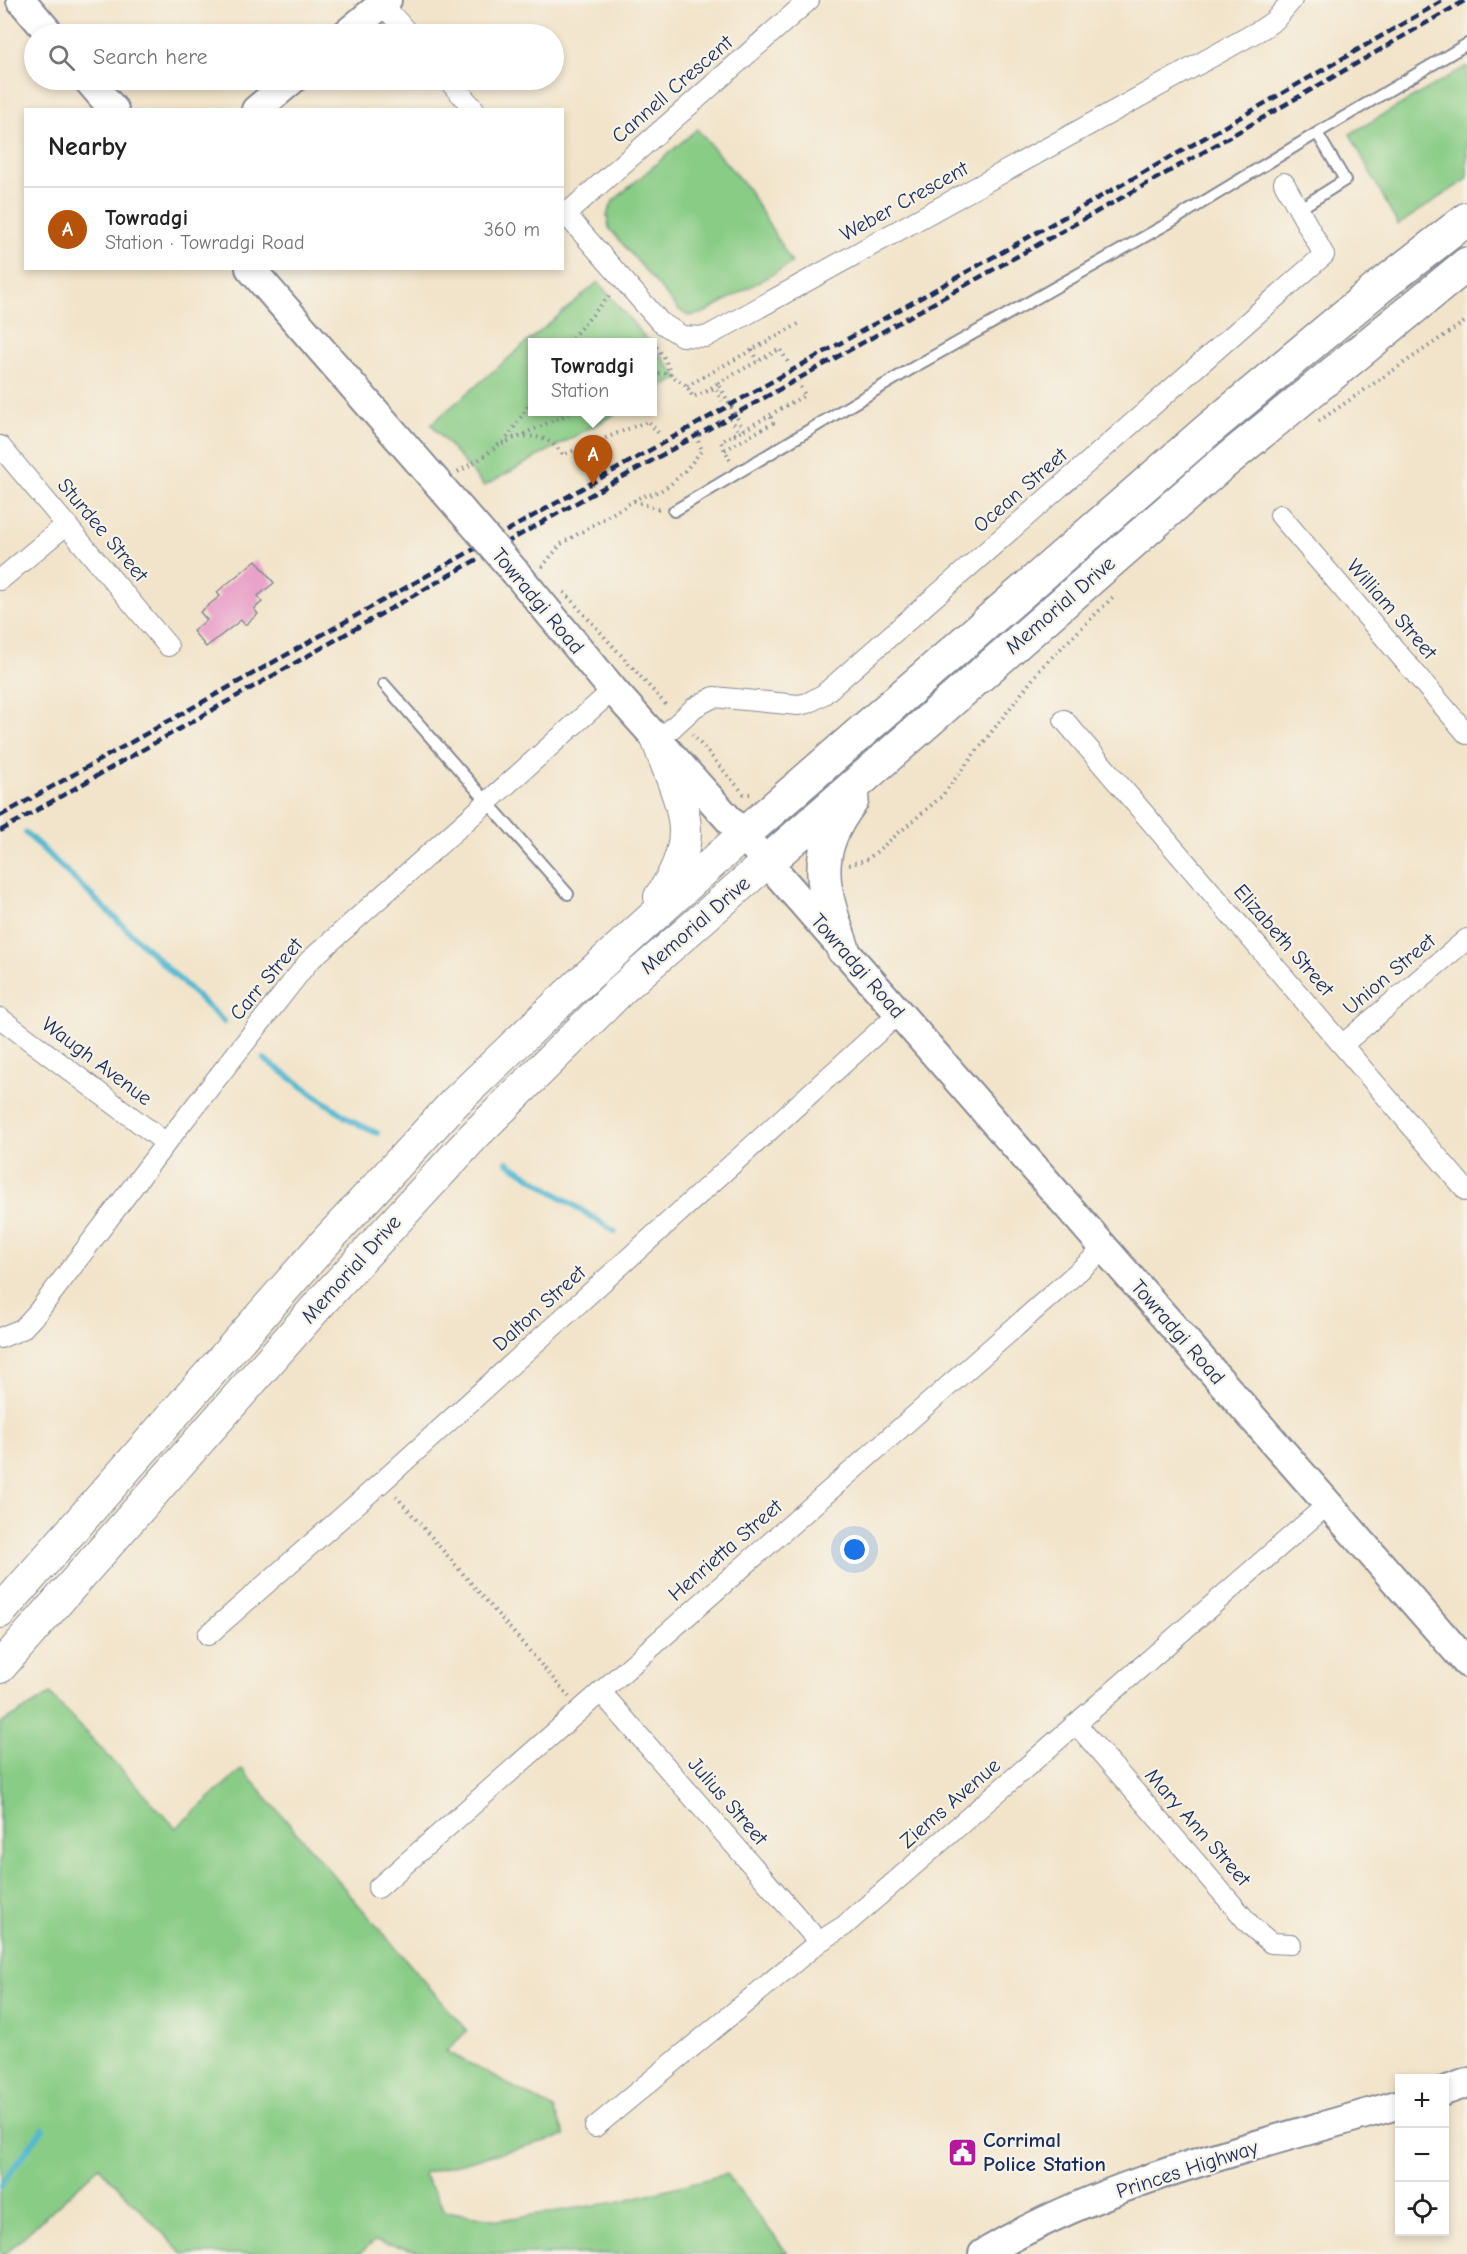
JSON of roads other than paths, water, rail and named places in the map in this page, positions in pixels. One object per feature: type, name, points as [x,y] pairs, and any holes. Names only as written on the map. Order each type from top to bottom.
[{"type":"highway","name":"Memorial Drive","points":[[743,835],[1225,415],[1377,288],[1467,219]]},
{"type":"highway","name":"Memorial Drive","points":[[767,862],[1224,462],[1467,264]]},
{"type":"highway","points":[[843,949],[824,891],[822,876],[825,847],[843,812],[889,754]]},
{"type":"main road","points":[[21,0],[41,24]]},
{"type":"main road","points":[[358,24],[384,2]]},
{"type":"main road","points":[[97,90],[112,108]]},
{"type":"main road","points":[[258,108],[280,90]]},
{"type":"main road","name":"Towradgi Road","points":[[252,270],[461,510],[527,573],[613,690],[669,731],[743,835],[1467,1663]]},
{"type":"main road","points":[[617,948],[672,879],[684,851],[686,824],[669,731]]},
{"type":"main road","name":"Memorial Drive","points":[[0,1611],[396,1164],[490,1068],[617,948],[743,835]]},
{"type":"main road","name":"Memorial Drive","points":[[0,1667],[338,1283],[474,1136],[622,989],[767,862]]},
{"type":"main road","points":[[1449,2089],[1467,2083]]},
{"type":"main road","name":"Princes Highway","points":[[983,2254],[1046,2219],[1160,2175],[1395,2105]]},
{"type":"street","name":"Cannell Crescent","points":[[564,212],[809,0]]},
{"type":"street","name":"Weber Crescent","points":[[564,212],[619,292],[671,331],[694,337],[716,333],[1262,29],[1275,20],[1293,0]]},
{"type":"street","points":[[384,2],[401,24]]},
{"type":"street","points":[[457,90],[473,108]]},
{"type":"street","name":"Ocean Street","points":[[669,731],[695,707],[714,697],[798,705],[808,703],[824,694],[1324,255],[1284,183]]},
{"type":"street","name":"Sturdee Street","points":[[0,446],[168,646]]},
{"type":"street","name":"William Street","points":[[1280,515],[1467,734]]},
{"type":"street","points":[[0,580],[67,524]]},
{"type":"street","name":"Carr Street","points":[[0,1338],[15,1334],[30,1322],[166,1143],[309,961],[613,690]]},
{"type":"street","name":"Elizabeth Street","points":[[1064,720],[1467,1191]]},
{"type":"street","name":"Union Street","points":[[1342,1045],[1467,939]]},
{"type":"street","name":"Dalton Street","points":[[208,1635],[383,1481],[899,1013]]},
{"type":"street","name":"Waugh Avenue","points":[[0,1018],[166,1143]]},
{"type":"street","name":"Henrietta Street","points":[[378,1888],[1105,1248]]},
{"type":"street","name":"Ziems Avenue","points":[[595,2127],[819,1942],[844,1926],[1327,1505]]},
{"type":"street","name":"Julius Street","points":[[601,1692],[819,1942]]},
{"type":"street","name":"Mary Ann Street","points":[[1077,1725],[1251,1926],[1271,1943],[1292,1944]]},
{"type":"lane","points":[[674,511],[916,366],[1167,224],[1467,44]]},
{"type":"lane","points":[[1299,209],[1345,180],[1317,133]]},
{"type":"lane","points":[[384,684],[568,894]]},
{"type":"waterway","points":[[26,833],[224,1022]]},
{"type":"waterway","points":[[264,1059],[353,1122],[377,1133]]},
{"type":"waterway","points":[[507,1162],[615,1232]]},
{"type":"waterway","points":[[0,2186],[43,2129]]},
{"type":"railway","points":[[0,816],[1194,144],[1444,0]]},
{"type":"railway","points":[[0,831],[569,507],[1200,154],[1466,0]]},
{"type":"place","name":"Towradgi","points":[[593,485]]},
{"type":"place","name":"Corrimal Police Station","points":[[962,2152]]}]
